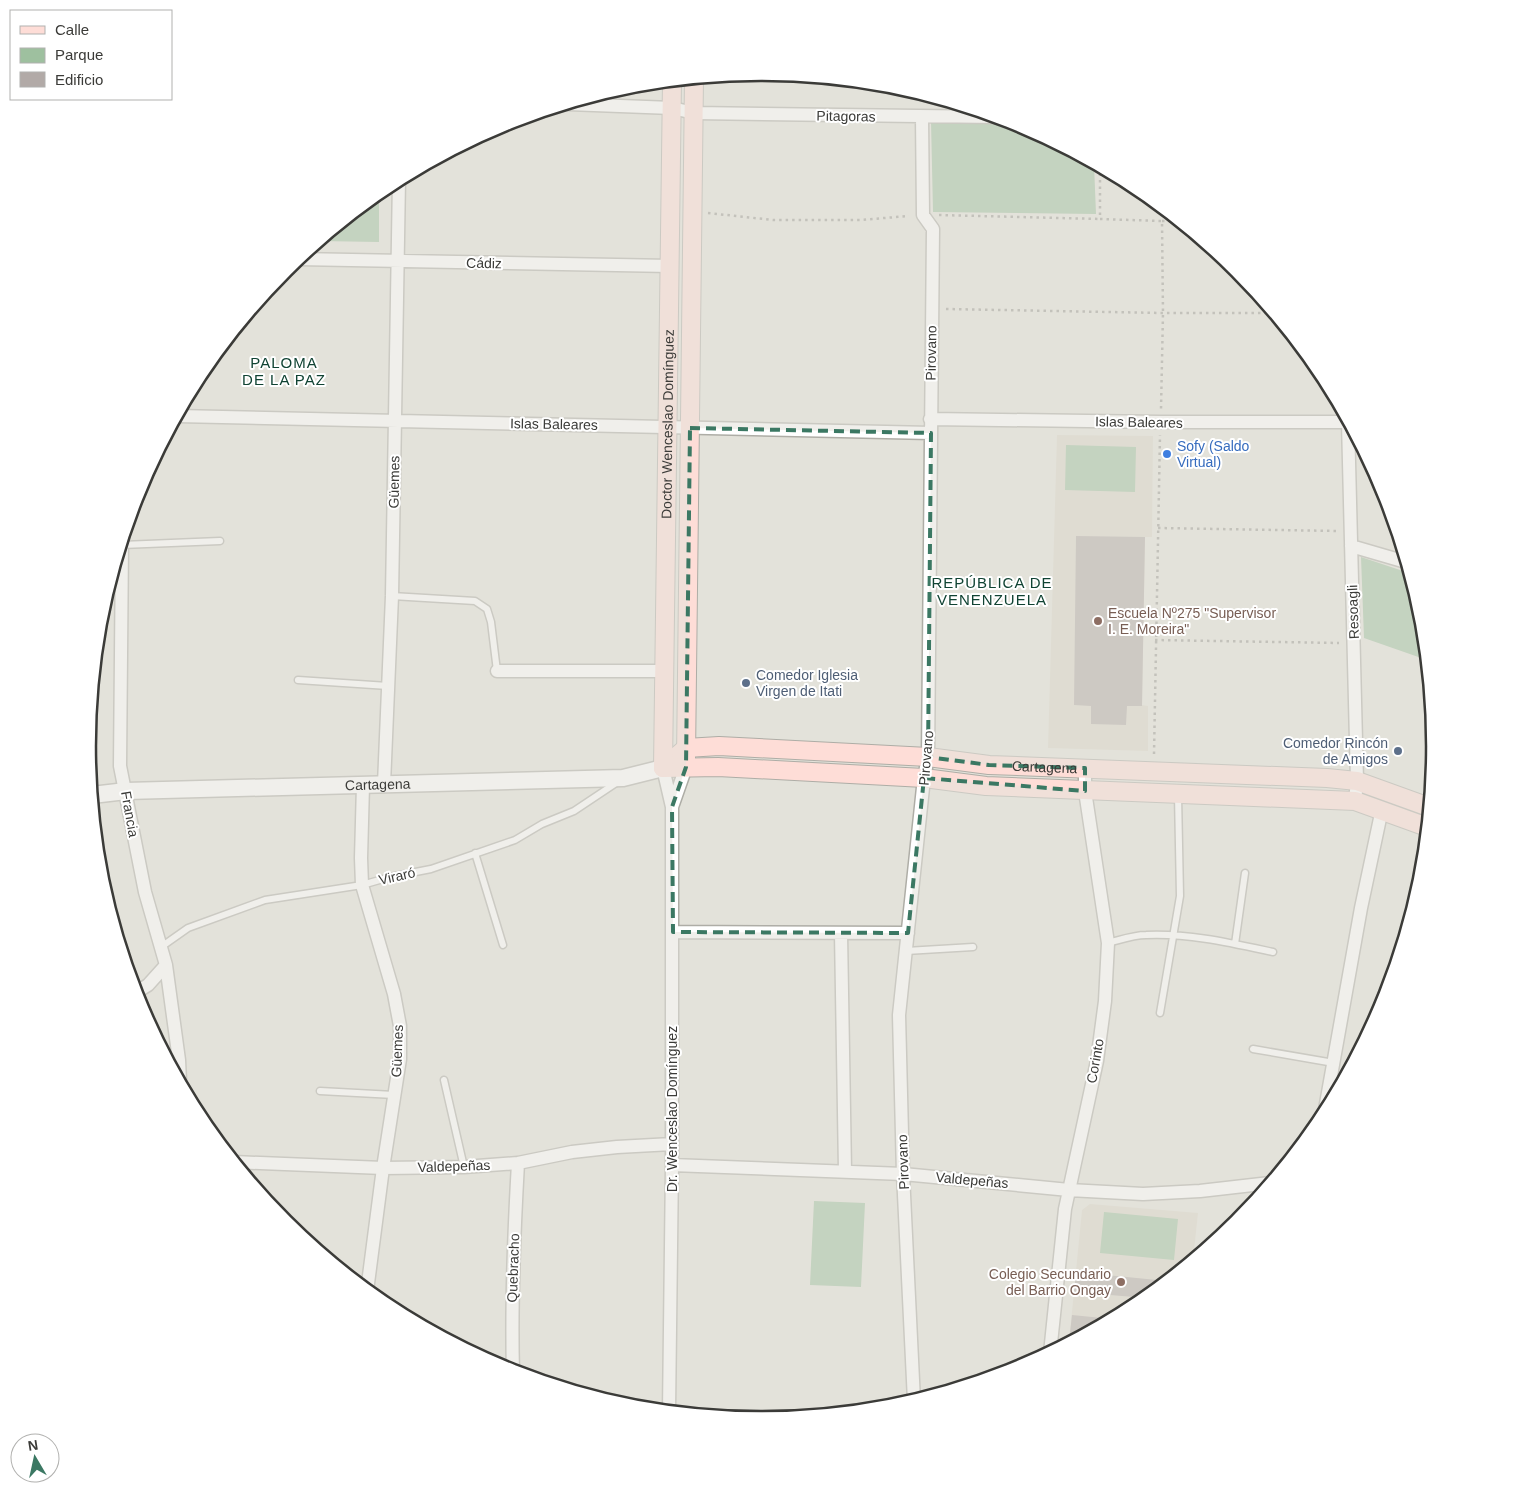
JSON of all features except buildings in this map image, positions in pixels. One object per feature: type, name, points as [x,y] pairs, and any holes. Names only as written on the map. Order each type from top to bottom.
[{"type":"main road","name":"Doctor Wenceslao Domínguez","points":[[686,767],[694,85]]},
{"type":"main road","name":"Doctor Wenceslao Domínguez","points":[[663,768],[672,87]]},
{"type":"main road","name":"Cartagena","points":[[663,768],[686,748],[720,746],[928,757],[989,766],[1086,768],[1357,781],[1424,805]]},
{"type":"main road","name":"Cartagena","points":[[663,768],[718,767],[924,778],[986,786],[1355,801],[1382,809],[1422,825]]},
{"type":"street","name":"Pitagoras","points":[[587,105],[672,108],[694,113],[975,117]]},
{"type":"street","name":"Pirovano","points":[[914,1394],[903,1174],[899,1015],[924,778],[928,757],[933,229],[923,215],[922,117]]},
{"type":"street","name":"Güemes","points":[[384,784],[392,596],[400,188]]},
{"type":"street","name":"Cádiz","points":[[308,259],[671,266]]},
{"type":"street","name":"Islas Baleares","points":[[184,416],[931,433]]},
{"type":"street","name":"Islas Baleares","points":[[930,419],[1341,422]]},
{"type":"street","name":"Resoagli","points":[[1348,435],[1357,781],[1355,801]]},
{"type":"street","points":[[1351,546],[1400,560]]},
{"type":"street","name":"Francia","points":[[121,565],[120,766],[145,892],[166,965],[179,1069]]},
{"type":"street","points":[[497,671],[665,671]]},
{"type":"street","name":"Dr. Wenceslao Domínguez","points":[[672,807],[686,767]]},
{"type":"street","name":"Cartagena","points":[[97,794],[126,791],[623,778],[663,768]]},
{"type":"street","name":"Dr. Wenceslao Domínguez","points":[[663,768],[672,807],[672,1165],[669,1405]]},
{"type":"street","name":"Corinto","points":[[1051,1345],[1059,1260],[1069,1190],[1097,1061],[1105,1001],[1108,943],[1085,791],[1086,768]]},
{"type":"street","name":"Güemes","points":[[363,785],[360,858],[362,885],[394,994],[400,1026],[400,1060],[365,1280]]},
{"type":"street","points":[[1328,1093],[1361,908],[1382,809]]},
{"type":"street","points":[[673,932],[908,933]]},
{"type":"street","points":[[841,933],[845,1171]]},
{"type":"street","points":[[142,989],[148,985],[166,965]]},
{"type":"street","name":"Valdepeñas","points":[[242,1162],[383,1168],[464,1167],[518,1163],[581,1151],[617,1147],[672,1144]]},
{"type":"street","name":"Quebracho","points":[[513,1364],[512,1308],[518,1163]]},
{"type":"street","name":"Valdepeñas","points":[[672,1165],[903,1174],[1069,1190],[1143,1194],[1200,1191],[1262,1184]]},
{"type":"lane","points":[[126,550],[220,541]]},
{"type":"lane","points":[[392,596],[475,601],[487,609],[491,622],[497,671]]},
{"type":"lane","points":[[298,680],[388,686]]},
{"type":"lane","name":"Viraró","points":[[161,947],[188,928],[265,900],[362,885],[431,869],[515,840],[542,824],[574,811],[623,778]]},
{"type":"lane","points":[[1160,1013],[1180,896],[1178,794]]},
{"type":"lane","points":[[475,853],[503,945]]},
{"type":"lane","points":[[1234,944],[1245,873]]},
{"type":"lane","points":[[1108,943],[1144,935],[1173,935],[1272,952]]},
{"type":"lane","points":[[906,951],[973,947]]},
{"type":"lane","points":[[1253,1050],[1334,1063]]},
{"type":"lane","points":[[444,1080],[464,1167]]},
{"type":"lane","points":[[320,1091],[394,1095]]},
{"type":"path","points":[[1100,174],[1100,219]]},
{"type":"path","points":[[694,211],[773,220],[860,220],[923,215],[1168,220]]},
{"type":"path","points":[[1154,771],[1162,220]]},
{"type":"path","points":[[932,308],[1162,313],[1265,313]]},
{"type":"path","points":[[1158,528],[1351,531]]},
{"type":"path","points":[[1156,640],[1354,643]]},
{"type":"highlighted area","points":[[690,428],[931,433],[928,757],[989,765],[1085,768],[1085,791],[924,778],[908,933],[673,932],[672,807],[686,767]]},
{"type":"shaded area","name":"Escuela Nº275 \"Supervisor I. E. Moreira\"","points":[[1057,435],[1153,436],[1152,537],[1145,537],[1142,705],[1148,706],[1148,751],[1048,748]]},
{"type":"shaded area","name":"Colegio Secundario del Barrio Ongay","points":[[1090,1204],[1198,1213],[1194,1252],[1131,1300],[1070,1335],[1082,1210]]},
{"type":"green space","points":[[931,121],[992,123],[1016,132],[1094,170],[1096,214],[933,212]]},
{"type":"green space","points":[[379,202],[379,242],[328,241]]},
{"type":"green space","points":[[1066,445],[1136,447],[1135,492],[1065,490]]},
{"type":"green space","points":[[1361,557],[1403,571],[1421,658],[1364,638]]},
{"type":"green space","points":[[814,1201],[865,1203],[861,1287],[810,1285]]},
{"type":"green space","points":[[1104,1212],[1178,1219],[1174,1260],[1100,1253]]},
{"type":"place","name":"Sofy (Saldo Virtual)","points":[[1167,454]]},
{"type":"place","name":"Escuela Nº275 \"Supervisor I. E. Moreira\"","points":[[1098,621]]},
{"type":"place","name":"Comedor Iglesia Virgen de Itati","points":[[746,683]]},
{"type":"place","name":"Comedor Rincón de Amigos","points":[[1398,751]]},
{"type":"place","name":"Colegio Secundario del Barrio Ongay","points":[[1121,1282]]},
{"type":"district","name":"PALOMA DE LA PAZ","points":[[284,372]]},
{"type":"district","name":"REPÚBLICA DE VENENZUELA","points":[[992,592]]}]
